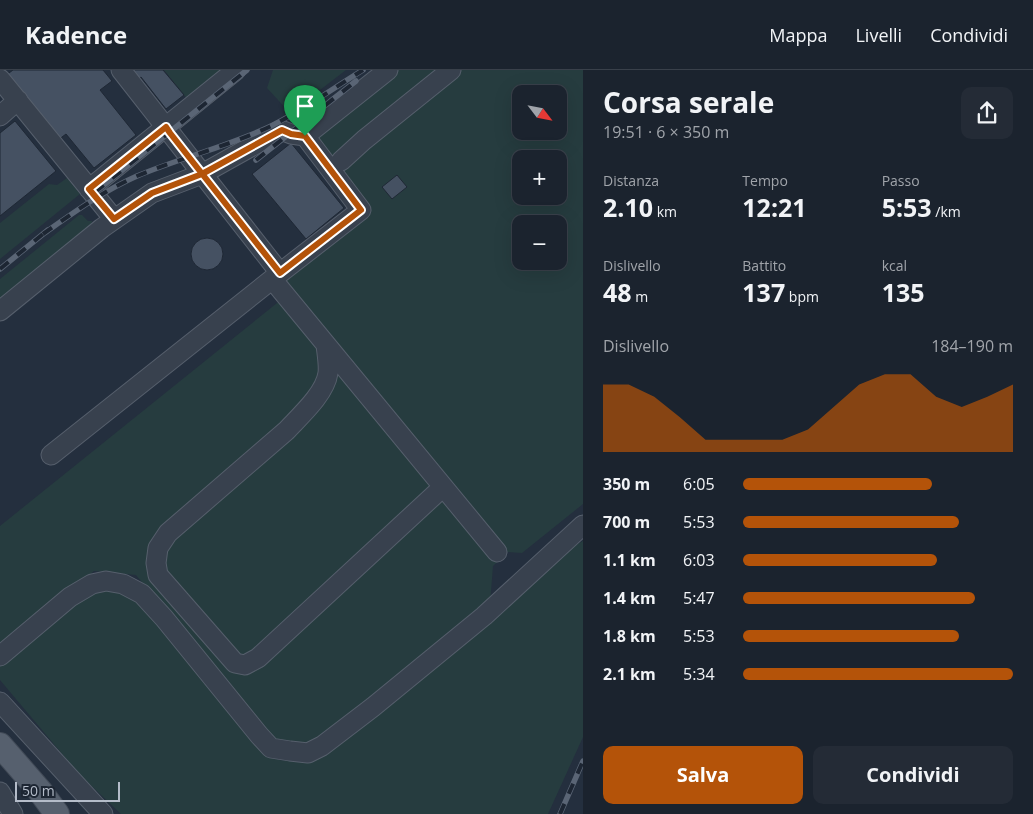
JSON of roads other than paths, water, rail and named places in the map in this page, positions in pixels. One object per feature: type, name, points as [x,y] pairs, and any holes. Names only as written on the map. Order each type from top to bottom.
[{"type":"main road","points":[[0,745],[40,791],[57,814]]},
{"type":"main road","points":[[40,791],[65,814]]},
{"type":"street","points":[[121,70],[202,174],[326,345],[497,552]]},
{"type":"street","points":[[89,189],[236,70]]},
{"type":"street","points":[[305,136],[388,70]]},
{"type":"street","points":[[341,161],[450,70]]},
{"type":"street","points":[[0,79],[114,219]]},
{"type":"street","points":[[0,116],[18,100]]},
{"type":"street","points":[[0,311],[102,228],[152,193],[202,174],[282,130],[291,134],[305,136],[361,210],[51,455]]},
{"type":"street","points":[[326,345],[328,373],[320,394],[286,431],[168,533],[158,548],[156,563],[158,574],[235,663],[246,665],[258,658],[443,488]]},
{"type":"street","points":[[0,656],[70,597],[92,584],[106,580],[123,584],[142,594],[164,618],[271,748],[308,753],[322,746],[381,701],[484,616],[583,525]]},
{"type":"street","points":[[0,702],[103,814]]},
{"type":"street","points":[[0,792],[13,814]]},
{"type":"railway","points":[[95,192],[247,70]]},
{"type":"railway","points":[[43,234],[112,188],[137,176],[236,141],[269,127],[305,107],[363,70]]},
{"type":"railway","points":[[256,160],[356,81]]},
{"type":"railway","points":[[0,269],[48,230]]},
{"type":"railway","points":[[560,814],[583,761]]}]
